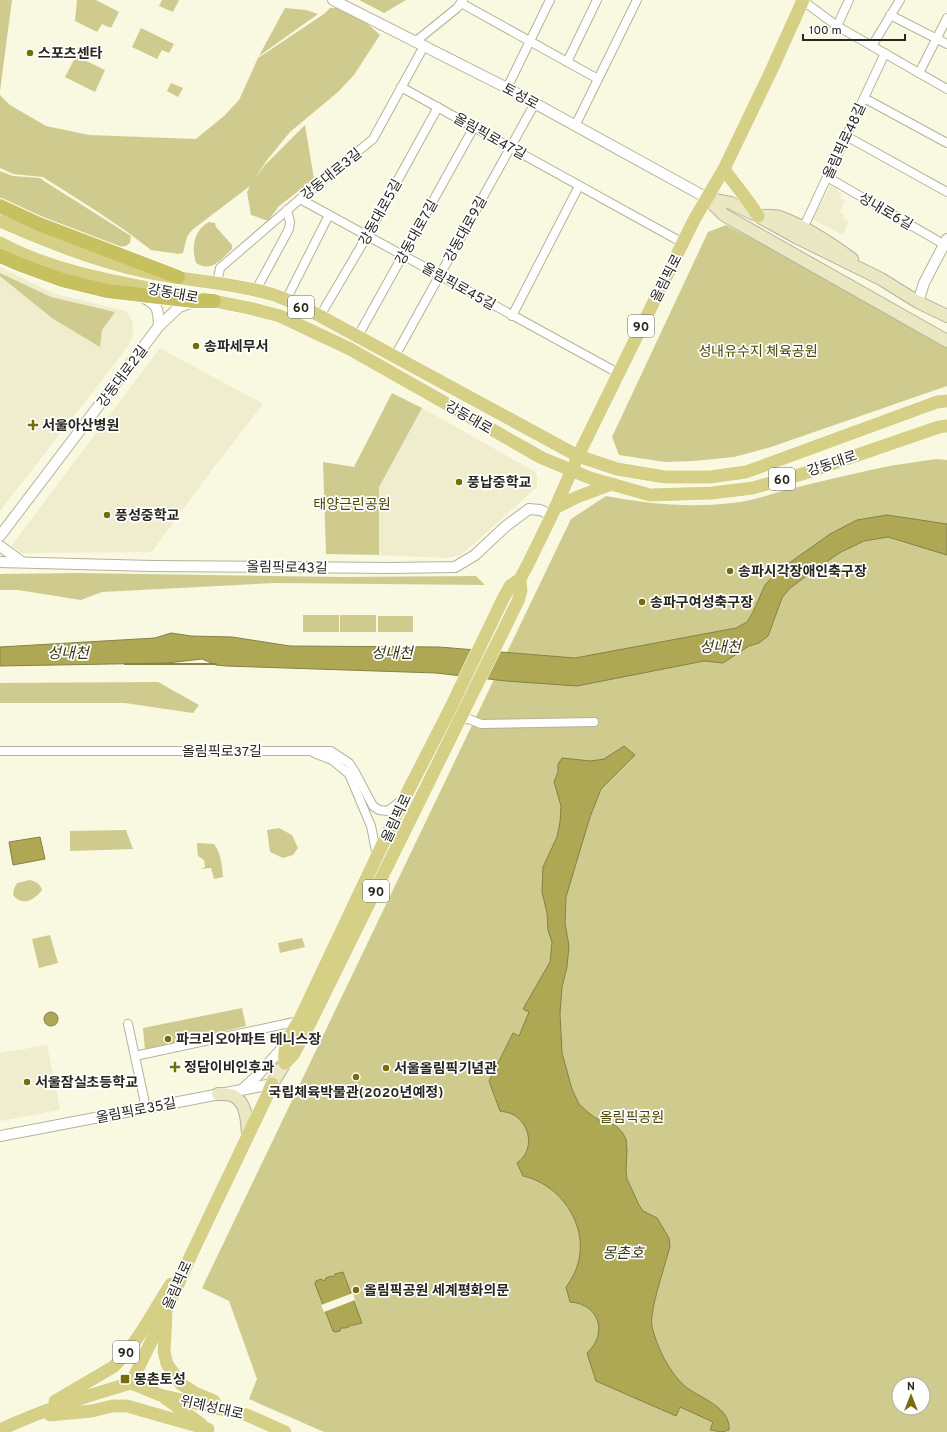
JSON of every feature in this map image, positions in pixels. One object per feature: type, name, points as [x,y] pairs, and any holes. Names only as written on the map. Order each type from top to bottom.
[{"type":"highway","points":[[0,206],[39,224],[178,278]]},
{"type":"highway","points":[[0,256],[62,280],[107,291],[194,301],[214,301]]},
{"type":"main road","name":"올림픽로","points":[[284,1062],[284,1051],[286,1044],[299,1020],[404,799],[449,711],[502,601],[510,586],[520,579],[618,373],[694,220],[724,169],[803,0]]},
{"type":"main road","points":[[724,169],[758,216]]},
{"type":"main road","points":[[707,198],[731,203],[881,279]]},
{"type":"main road","points":[[707,198],[724,215],[947,341]]},
{"type":"main road","points":[[758,216],[778,216],[802,227],[829,242],[881,279],[918,302],[947,316]]},
{"type":"main road","name":"강동대로","points":[[0,221],[46,241],[104,262],[146,272],[217,283],[272,294],[320,316],[358,336],[578,456],[617,469],[665,477],[710,477],[746,472],[944,400]]},
{"type":"main road","name":"강동대로","points":[[0,243],[44,262],[103,280],[249,308],[280,316],[350,349],[542,458],[590,478],[650,495],[712,493],[753,488],[802,474],[947,426]]},
{"type":"main road","points":[[897,312],[908,314],[914,310],[918,302]]},
{"type":"main road","points":[[553,511],[577,497],[612,484]]},
{"type":"main road","name":"올림픽로","points":[[131,1383],[272,1084],[284,1062],[294,1055],[518,601],[521,591],[520,579]]},
{"type":"main road","points":[[218,1094],[233,1095],[242,1104],[246,1113],[248,1135]]},
{"type":"main road","name":"90","points":[[0,1430],[28,1417],[112,1367],[121,1360],[148,1322],[192,1253]]},
{"type":"main road","points":[[166,1311],[164,1352],[167,1364],[181,1384],[195,1393],[247,1415]]},
{"type":"main road","name":"90","points":[[28,1417],[131,1383]]},
{"type":"main road","name":"위례성대로","points":[[131,1383],[160,1395],[247,1415],[285,1432]]},
{"type":"main road","name":"위례성대로","points":[[160,1395],[212,1430]]},
{"type":"main road","points":[[28,1417],[92,1411],[112,1406],[127,1406],[212,1430]]},
{"type":"street","name":"토성로","points":[[332,0],[507,88],[707,198]]},
{"type":"street","points":[[507,88],[550,0]]},
{"type":"street","points":[[567,62],[597,0]]},
{"type":"street","points":[[575,126],[637,0]]},
{"type":"street","points":[[803,0],[837,26],[947,89]]},
{"type":"street","points":[[837,26],[848,0]]},
{"type":"street","points":[[872,46],[900,0]]},
{"type":"street","points":[[419,44],[462,2],[598,79]]},
{"type":"street","points":[[890,15],[947,44]]},
{"type":"street","points":[[919,73],[947,18]]},
{"type":"street","name":"강동대로3길","points":[[217,283],[220,268],[372,139],[401,87],[419,44]]},
{"type":"street","name":"올림픽로48길","points":[[802,227],[807,220],[828,177],[885,53]]},
{"type":"street","name":"올림픽로47길","points":[[401,87],[683,243]]},
{"type":"street","points":[[864,98],[947,142]]},
{"type":"street","name":"강동대로9길","points":[[395,356],[535,103]]},
{"type":"street","name":"강동대로5길","points":[[320,316],[367,236],[438,108]]},
{"type":"street","name":"강동대로7길","points":[[358,336],[404,256],[474,127]]},
{"type":"street","points":[[846,136],[947,192]]},
{"type":"street","name":"성내로6길","points":[[828,177],[946,243],[924,283],[918,302]]},
{"type":"street","points":[[512,316],[579,186]]},
{"type":"street","name":"올림픽로45길","points":[[300,199],[618,373]]},
{"type":"street","points":[[256,290],[289,229],[290,222],[287,210]]},
{"type":"street","points":[[286,300],[329,215]]},
{"type":"street","points":[[136,295],[152,302],[158,308],[159,326]]},
{"type":"street","name":"강동대로2길","points":[[0,536],[159,326],[179,307],[194,301]]},
{"type":"street","name":"올림픽로43길","points":[[0,562],[152,566],[390,568],[455,567],[475,555],[506,526],[529,509],[553,511]]},
{"type":"street","points":[[0,546],[22,562]]},
{"type":"street","points":[[461,718],[469,719],[481,724],[594,722]]},
{"type":"street","points":[[310,751],[331,751],[349,763],[373,806],[380,810],[388,811],[404,799]]},
{"type":"street","name":"올림픽로37길","points":[[0,752],[310,751],[332,760],[349,774],[371,826],[377,857]]},
{"type":"street","points":[[135,1056],[299,1020]]},
{"type":"street","points":[[128,1024],[146,1108]]},
{"type":"street","points":[[243,1089],[286,1044]]},
{"type":"street","name":"올림픽로35길","points":[[0,1136],[272,1084]]},
{"type":"shaded area","points":[[830,186],[836,187],[838,192],[842,194],[840,198],[845,200],[840,212],[844,214],[844,218],[849,221],[843,235],[812,219]]},
{"type":"shaded area","name":"서울아산병원","points":[[0,267],[55,294],[126,311],[133,323],[133,335],[129,345],[0,511]]},
{"type":"shaded area","points":[[160,348],[263,404],[202,483],[152,552],[22,553],[11,546]]},
{"type":"shaded area","name":"풍납중학교","points":[[422,408],[534,471],[537,477],[537,487],[461,555],[448,558],[379,555],[378,487]]},
{"type":"shaded area","name":"서울잠실초등학교","points":[[47,1045],[60,1110],[0,1121],[0,1053]]},
{"type":"green space","points":[[0,0],[12,0],[0,91]]},
{"type":"green space","points":[[77,0],[96,0],[119,12],[111,28],[102,24],[97,32],[75,21]]},
{"type":"green space","points":[[162,0],[179,0],[173,12],[159,6]]},
{"type":"green space","points":[[359,0],[406,0],[384,13]]},
{"type":"green space","points":[[285,8],[306,10],[318,14],[259,56]]},
{"type":"green space","points":[[330,8],[343,8],[359,16],[380,35],[354,75],[338,92],[290,132],[267,160],[254,180],[265,165],[305,125],[314,179],[279,206],[268,221],[251,215],[247,192],[250,186],[192,230],[187,237],[183,253],[179,254],[151,250],[95,210],[43,177],[13,174],[0,168],[0,95],[10,105],[46,126],[89,135],[196,139],[224,116],[239,100],[258,58],[324,14]]},
{"type":"green space","points":[[141,28],[174,44],[169,53],[162,50],[157,59],[132,47]]},
{"type":"green space","points":[[76,56],[105,70],[95,92],[65,77]]},
{"type":"green space","points":[[171,83],[183,88],[178,97],[167,91]]},
{"type":"green space","points":[[0,171],[13,176],[40,178],[131,236],[130,243],[126,246],[119,247],[38,222],[0,202]]},
{"type":"green space","points":[[209,222],[215,223],[216,227],[232,245],[232,249],[216,264],[212,266],[202,266],[196,263],[194,245],[197,234],[204,225]]},
{"type":"green space","name":"성내유수지 체육공원","points":[[726,225],[841,286],[947,348],[947,386],[768,448],[734,457],[665,462],[619,455],[612,437],[708,232]]},
{"type":"green space","points":[[0,273],[51,297],[115,312],[102,330],[100,347],[52,318],[0,276]]},
{"type":"green space","name":"태양근린공원","points":[[392,393],[422,408],[379,487],[379,555],[326,554],[323,462],[354,467]]},
{"type":"green space","name":"올림픽공원","points":[[936,459],[947,460],[947,1432],[324,1432],[249,1399],[257,1379],[229,1301],[202,1288],[571,519],[606,496],[637,501],[684,505],[732,503],[756,499],[794,488],[894,465]]},
{"type":"green space","points":[[78,573],[343,577],[476,576],[485,585],[275,583],[102,592],[81,600],[18,590],[0,590],[0,574]]},
{"type":"green space","points":[[303,615],[339,615],[339,632],[303,632]]},
{"type":"green space","points":[[340,615],[376,615],[376,632],[340,632]]},
{"type":"green space","points":[[378,616],[413,616],[413,632],[378,632]]},
{"type":"green space","points":[[158,682],[199,705],[193,713],[125,703],[0,703],[0,683]]},
{"type":"green space","points":[[279,828],[292,835],[298,848],[293,855],[283,858],[270,852],[267,830]]},
{"type":"green space","points":[[126,830],[133,849],[70,851],[70,831]]},
{"type":"green space","points":[[197,843],[214,844],[221,859],[223,877],[214,879],[211,868],[200,869],[205,867],[204,860],[198,856]]},
{"type":"green space","points":[[30,880],[38,884],[42,890],[36,897],[28,901],[21,901],[17,899],[13,895],[17,883]]},
{"type":"green space","points":[[50,935],[58,963],[39,968],[32,939]]},
{"type":"green space","points":[[302,938],[305,947],[280,953],[278,943]]},
{"type":"green space","name":"파크리오아파트 테니스장","points":[[242,1008],[246,1026],[145,1050],[143,1028]]},
{"type":"water","name":"성내천","points":[[887,515],[947,524],[947,555],[888,537],[864,541],[841,552],[789,589],[782,598],[768,636],[759,643],[749,646],[723,663],[704,661],[577,686],[506,681],[436,673],[226,666],[216,665],[202,659],[167,663],[0,666],[0,647],[155,638],[171,633],[191,636],[232,637],[290,646],[439,647],[575,658],[736,628],[747,622],[765,585],[778,571],[830,534],[857,520]]},
{"type":"water","name":"몽촌호","points":[[624,746],[635,755],[601,789],[590,817],[566,897],[565,923],[569,946],[567,967],[562,987],[560,1013],[562,1053],[572,1089],[579,1104],[599,1120],[615,1125],[622,1132],[626,1139],[627,1179],[643,1211],[657,1218],[669,1238],[670,1246],[653,1310],[652,1326],[654,1334],[660,1351],[674,1375],[686,1387],[714,1404],[725,1415],[729,1430],[722,1432],[710,1430],[713,1422],[680,1407],[676,1416],[596,1381],[587,1353],[594,1345],[597,1337],[599,1329],[598,1321],[588,1308],[580,1304],[570,1302],[566,1287],[574,1274],[579,1258],[580,1243],[577,1227],[571,1213],[562,1200],[551,1189],[538,1181],[523,1176],[517,1163],[523,1158],[526,1152],[528,1145],[527,1130],[518,1118],[510,1113],[500,1111],[489,1081],[513,1033],[519,1036],[529,1012],[523,1009],[550,962],[552,942],[548,930],[547,913],[542,892],[543,867],[557,837],[560,822],[561,806],[554,782],[558,772],[558,764],[562,758],[591,761],[604,759]]},
{"type":"water","points":[[40,837],[45,859],[13,865],[9,842]]},
{"type":"water","points":[[48,1012],[54,1012],[58,1016],[58,1022],[54,1026],[48,1026],[44,1022],[44,1016]]},
{"type":"water","points":[[343,1272],[362,1323],[351,1325],[347,1328],[341,1328],[340,1331],[335,1332],[333,1331],[315,1284],[316,1281],[321,1279],[324,1281],[326,1278],[331,1276],[334,1277],[335,1274]]},
{"type":"pier","points":[[353,1293],[355,1300],[324,1312],[321,1305]]},
{"type":"waterway","name":"성내천","points":[[125,664],[216,664]]},
{"type":"place","name":"스포츠센타","points":[[30,53]]},
{"type":"place","name":"송파세무서","points":[[196,346]]},
{"type":"place","name":"서울아산병원","points":[[33,425]]},
{"type":"place","name":"풍납중학교","points":[[459,482]]},
{"type":"place","name":"풍성중학교","points":[[107,515]]},
{"type":"place","name":"송파시각장애인축구장","points":[[730,571]]},
{"type":"place","name":"송파구여성축구장","points":[[642,602]]},
{"type":"place","name":"파크리오아파트 테니스장","points":[[168,1039]]},
{"type":"place","name":"정담이비인후과","points":[[175,1067]]},
{"type":"place","name":"서울올림픽기념관","points":[[386,1068]]},
{"type":"place","name":"국립체육박물관(2020년예정)","points":[[356,1077]]},
{"type":"place","name":"서울잠실초등학교","points":[[27,1082]]},
{"type":"place","name":"올림픽공원 세계평화의문","points":[[356,1290]]},
{"type":"place","name":"몽촌토성","points":[[125,1379]]}]
